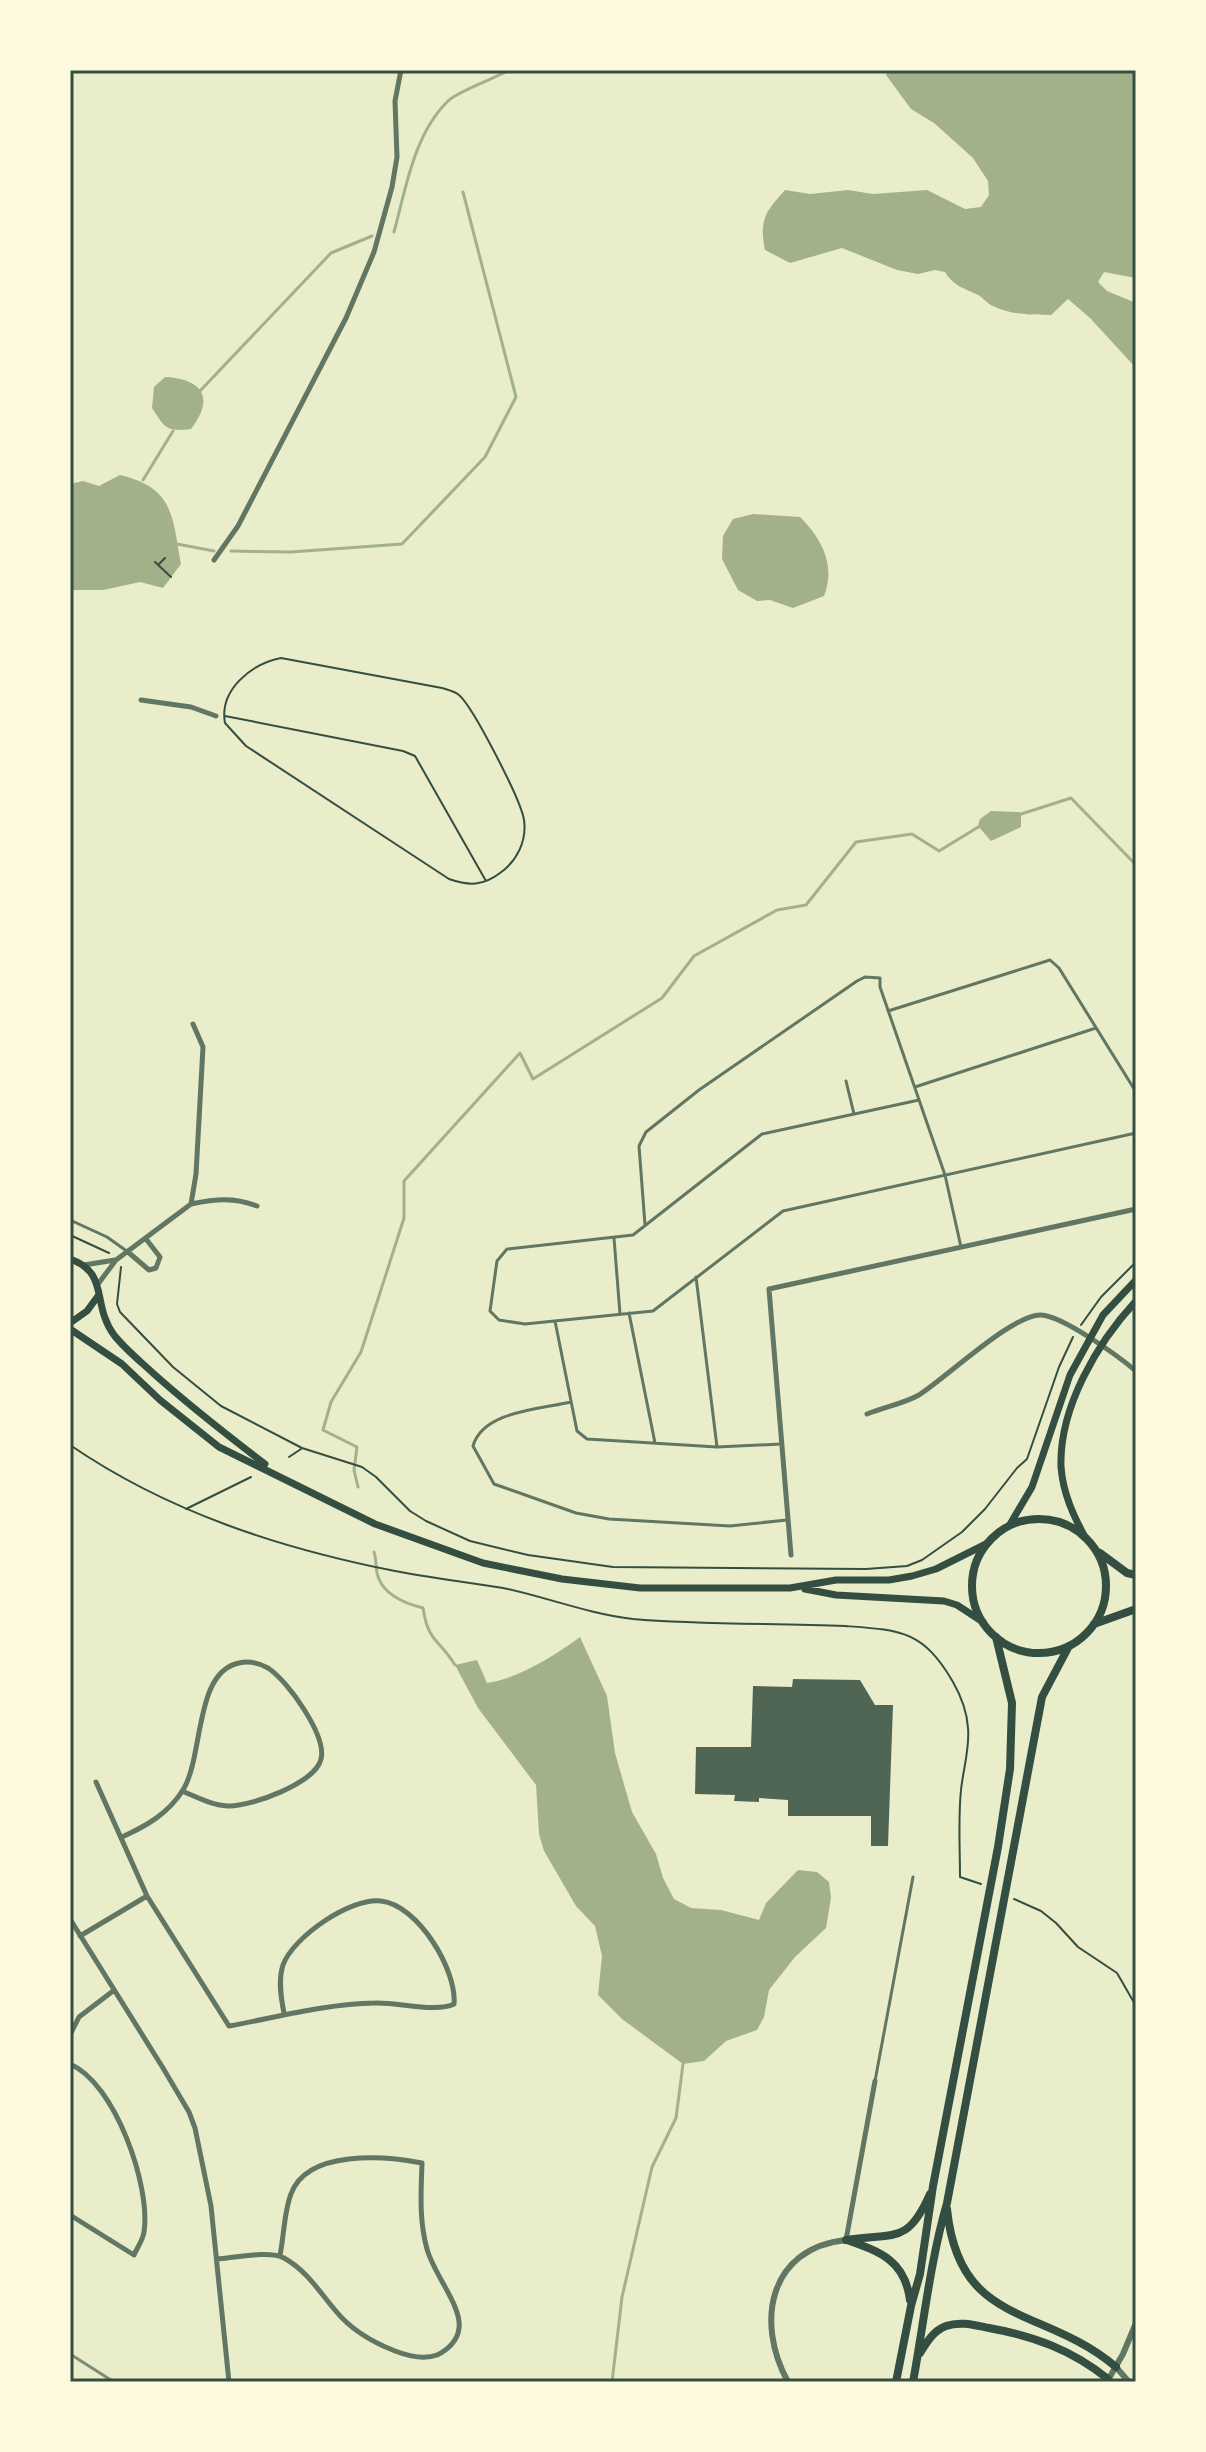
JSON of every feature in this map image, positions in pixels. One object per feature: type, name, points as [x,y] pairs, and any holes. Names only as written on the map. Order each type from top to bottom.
[{"type":"highway","points":[[1136,1575],[1127,1573],[1068,1526],[1049,1520],[1028,1520],[1009,1526],[988,1543],[976,1565],[972,1581],[973,1598],[983,1622],[996,1637],[1013,1647],[1031,1652],[1051,1652],[1069,1646],[1094,1625],[1136,1609]]},
{"type":"highway","points":[[1094,1625],[1103,1604],[1106,1581],[1095,1549]]},
{"type":"highway","points":[[896,2382],[920,2274],[933,2186],[1010,1769],[1012,1703],[996,1637]]},
{"type":"highway","points":[[913,2382],[933,2259],[947,2203],[1042,1697],[1069,1646]]},
{"type":"highway","points":[[846,2240],[890,2237],[906,2231],[919,2217],[933,2186]]},
{"type":"highway","points":[[947,2203],[949,2229],[960,2265],[985,2295],[1067,2335],[1116,2367]]},
{"type":"highway","points":[[846,2240],[878,2252],[896,2264],[906,2280],[911,2306]]},
{"type":"highway","points":[[917,2357],[934,2333],[943,2327],[956,2323],[969,2324],[1041,2340],[1077,2357],[1108,2381]]},
{"type":"main road","points":[[71,1260],[84,1265],[92,1273],[102,1316],[121,1343],[189,1406],[276,1473]]},
{"type":"main road","points":[[1009,1526],[1032,1487],[1070,1375],[1089,1338],[1103,1315],[1136,1280]]},
{"type":"main road","points":[[70,1323],[87,1311],[98,1289]]},
{"type":"main road","points":[[1085,1537],[1064,1489],[1062,1449],[1070,1411],[1101,1347],[1136,1301]]},
{"type":"main road","points":[[70,1329],[122,1364],[160,1400],[219,1447],[375,1524],[456,1555],[493,1566],[562,1579],[640,1588],[799,1588],[836,1595],[944,1601],[957,1605],[983,1622]]},
{"type":"main road","points":[[799,1588],[836,1580],[889,1580],[912,1576],[936,1569],[988,1543]]},
{"type":"street","points":[[214,560],[238,526],[366,276],[395,172],[395,101],[401,70]]},
{"type":"street","points":[[141,700],[191,707],[216,716]]},
{"type":"street","points":[[191,1204],[196,1174],[203,1047],[193,1024]]},
{"type":"street","points":[[98,1289],[116,1260],[191,1204],[232,1199],[257,1206]]},
{"type":"street","points":[[791,1555],[769,1289],[1136,1209]]},
{"type":"street","points":[[128,1252],[145,1268],[156,1268],[160,1257],[146,1239]]},
{"type":"street","points":[[84,1265],[116,1260]]},
{"type":"street","points":[[867,1414],[914,1397],[960,1366],[1003,1331],[1030,1316],[1055,1317],[1136,1371]]},
{"type":"street","points":[[122,1837],[160,1816],[182,1791],[196,1756],[208,1692],[214,1679],[221,1671],[241,1662],[267,1667],[290,1689],[309,1718],[322,1747],[319,1766],[314,1773],[301,1780],[257,1802],[241,1806],[223,1806],[182,1791]]},
{"type":"street","points":[[96,1782],[147,1896],[229,2026],[284,2013],[377,2003],[446,2008],[454,2004],[455,1993],[436,1947],[419,1924],[396,1906],[372,1901],[334,1915],[291,1949],[283,1966],[280,1987],[284,2013]]},
{"type":"street","points":[[80,1936],[147,1896]]},
{"type":"street","points":[[70,1919],[189,2112],[204,2164],[229,2382]]},
{"type":"street","points":[[70,2035],[79,2017],[113,1991]]},
{"type":"street","points":[[70,2064],[91,2078],[124,2135],[140,2179],[145,2208],[144,2235],[134,2255],[70,2215]]},
{"type":"street","points":[[788,2382],[775,2351],[770,2314],[773,2295],[783,2275],[796,2261],[812,2249],[846,2240],[875,2081]]},
{"type":"street","points":[[217,2259],[280,2255],[310,2277],[336,2312],[350,2325],[381,2345],[421,2357],[435,2356],[455,2341],[459,2317],[434,2270],[422,2226],[422,2163],[399,2159],[354,2159],[323,2164],[309,2171],[291,2193],[280,2255]]},
{"type":"street","points":[[1108,2381],[1136,2323]]},
{"type":"street","points":[[1116,2367],[1129,2382]]},
{"type":"lane","points":[[888,1011],[1050,960],[1059,968],[1136,1092]]},
{"type":"lane","points":[[645,1225],[639,1146],[646,1132],[699,1090],[857,981],[865,977],[880,978],[880,987],[945,1175],[961,1247]]},
{"type":"lane","points":[[915,1087],[1096,1028]]},
{"type":"lane","points":[[846,1081],[854,1114]]},
{"type":"lane","points":[[919,1100],[762,1134],[633,1235],[517,1247],[501,1254],[489,1305],[493,1317],[525,1324],[653,1311],[783,1211],[1136,1133]]},
{"type":"lane","points":[[70,1220],[107,1237],[128,1252]]},
{"type":"lane","points":[[614,1238],[620,1314]]},
{"type":"lane","points":[[696,1277],[717,1447]]},
{"type":"lane","points":[[629,1313],[655,1443]]},
{"type":"lane","points":[[555,1321],[580,1436],[587,1439],[717,1447],[781,1444]]},
{"type":"lane","points":[[571,1402],[505,1417],[476,1436],[473,1446],[494,1484],[576,1513],[609,1519],[730,1526],[787,1520]]},
{"type":"lane","points":[[875,2081],[913,1877]]},
{"type":"path","points":[[165,558],[157,564],[171,577]]},
{"type":"path","points":[[281,658],[442,688],[457,694],[466,704],[511,785],[524,820],[518,856],[486,882],[471,885],[459,883],[420,861],[246,746],[225,723],[224,716],[230,694],[244,676],[270,660],[281,658]]},
{"type":"path","points":[[224,716],[403,751],[415,756],[486,882]]},
{"type":"path","points":[[70,1235],[110,1254]]},
{"type":"path","points":[[120,1266],[122,1276],[117,1304],[120,1312],[173,1367],[221,1406],[302,1448],[362,1467]]},
{"type":"path","points":[[70,1445],[134,1486],[185,1510],[276,1542],[395,1571],[520,1592],[622,1617],[875,1628],[921,1641],[946,1670],[967,1718],[969,1731],[960,1793],[960,1877],[982,1885]]},
{"type":"path","points":[[289,1457],[302,1448]]},
{"type":"path","points":[[185,1510],[251,1477]]},
{"type":"path","points":[[1014,1899],[1041,1911],[1078,1947],[1117,1973],[1136,2006]]},
{"type":"shaded area","points":[[889,70],[1136,70],[1136,278],[1104,272],[1098,282],[1107,291],[1136,303],[1136,368],[1068,299],[1051,315],[1016,313],[991,305],[956,284],[945,272],[935,270],[918,274],[897,270],[842,248],[790,263],[765,250],[765,217],[785,190],[810,194],[848,190],[873,194],[927,190],[965,209],[981,207],[989,195],[988,181],[973,158],[934,123],[911,109],[886,75]]},
{"type":"shaded area","points":[[165,377],[188,382],[201,392],[202,408],[191,429],[167,427],[152,408],[154,387]]},
{"type":"shaded area","points":[[120,475],[138,481],[161,496],[172,519],[181,564],[163,588],[140,582],[103,590],[70,590],[70,484],[83,481],[99,486]]},
{"type":"shaded area","points":[[753,514],[800,517],[808,525],[825,553],[828,574],[824,596],[793,608],[770,600],[757,601],[738,590],[722,559],[723,536],[733,519]]},
{"type":"shaded area","points":[[991,811],[1019,812],[1021,827],[991,841],[978,826],[980,819]]},
{"type":"shaded area","points":[[580,1637],[607,1696],[615,1753],[632,1812],[656,1854],[663,1878],[674,1899],[691,1908],[721,1910],[759,1920],[766,1903],[798,1870],[817,1872],[829,1882],[831,1898],[826,1928],[795,1957],[769,1990],[764,2017],[757,2030],[726,2041],[704,2061],[683,2064],[622,2019],[598,1995],[602,1956],[595,1926],[576,1906],[544,1851],[539,1834],[536,1785],[478,1708],[455,1665],[477,1660],[487,1683],[499,1681],[536,1665]]},
{"type":"building","points":[[793,1679],[860,1680],[875,1705],[893,1705],[888,1846],[871,1846],[871,1816],[788,1816],[788,1800],[759,1798],[759,1802],[734,1801],[735,1795],[695,1794],[696,1747],[751,1747],[753,1686],[792,1687]]},
{"type":"waterway","points":[[394,232],[419,145],[436,114],[453,97],[509,70]]},
{"type":"waterway","points":[[231,551],[291,552],[402,544],[485,457],[516,397],[463,192]]},
{"type":"waterway","points":[[200,391],[331,253],[372,236]]},
{"type":"waterway","points":[[143,480],[173,431]]},
{"type":"waterway","points":[[177,544],[214,551]]},
{"type":"waterway","points":[[1018,815],[1071,798],[1136,865]]},
{"type":"waterway","points":[[358,1487],[354,1470],[357,1447],[323,1430],[331,1402],[361,1352],[404,1218],[404,1181],[520,1053],[533,1079],[662,998],[694,956],[777,910],[806,905],[856,842],[912,834],[939,851],[980,826]]},
{"type":"waterway","points":[[374,1552],[382,1585],[398,1598],[423,1608],[431,1634],[455,1665]]},
{"type":"waterway","points":[[612,2382],[622,2297],[652,2167],[676,2118],[683,2064]]},
{"type":"railway","points":[[70,2354],[114,2382]]}]
